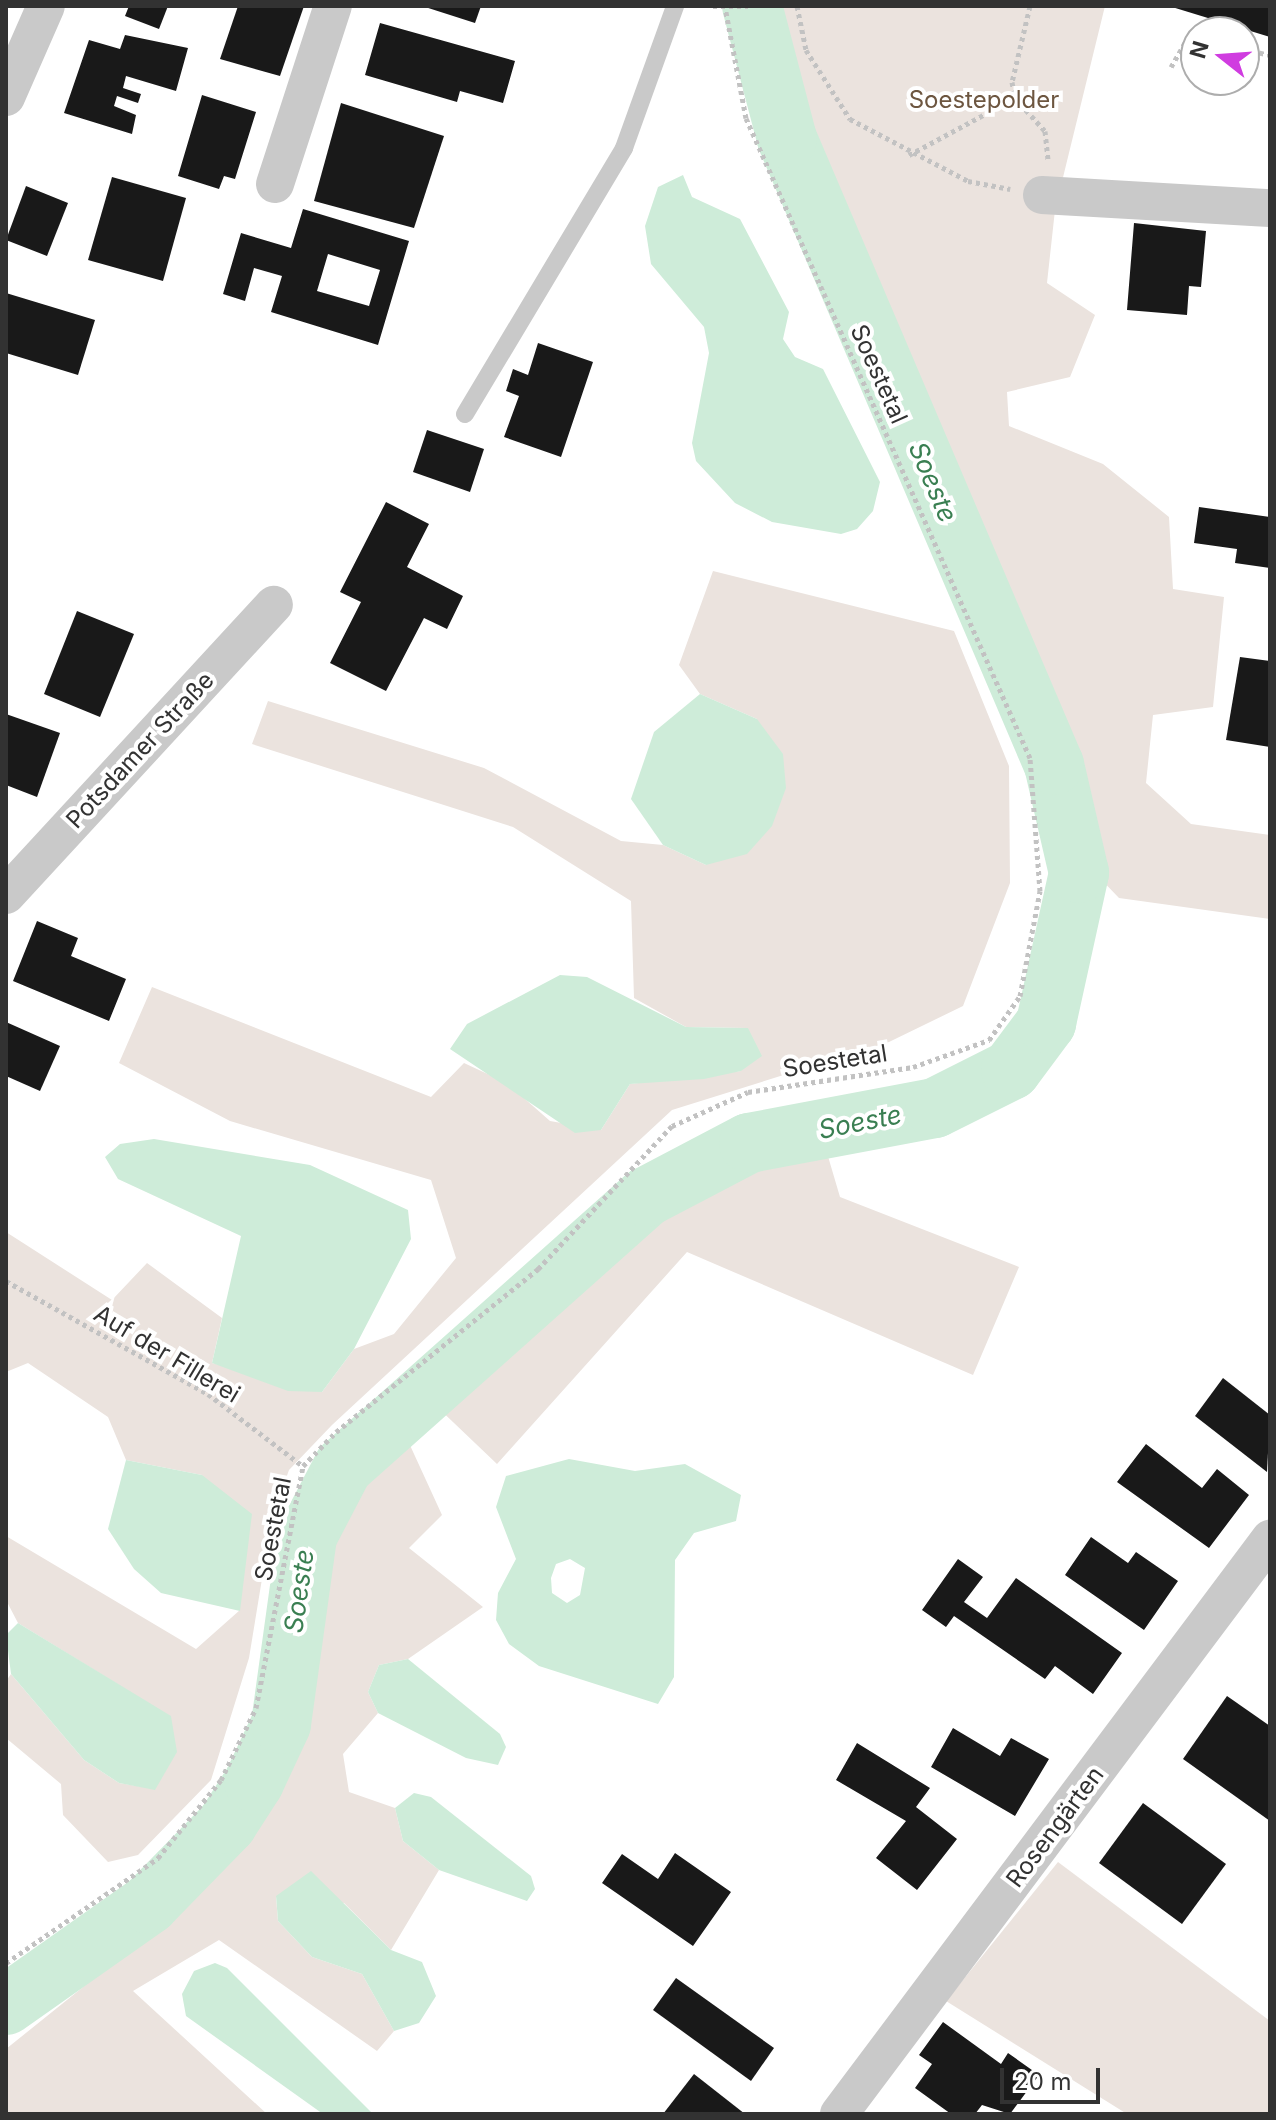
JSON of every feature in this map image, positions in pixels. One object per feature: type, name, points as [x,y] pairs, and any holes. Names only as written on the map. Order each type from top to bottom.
[{"type":"street","points":[[6,97],[46,6]]},
{"type":"street","points":[[275,184],[333,6]]},
{"type":"street","points":[[1042,195],[1270,208]]},
{"type":"street","name":"Potsdamer Straße","points":[[6,895],[274,605]]},
{"type":"street","name":"Rosengärten","points":[[839,2114],[1270,1539]]},
{"type":"lane","points":[[465,414],[624,148],[675,6]]},
{"type":"path","points":[[713,6],[748,6]]},
{"type":"path","points":[[797,6],[806,50],[828,92],[850,119],[909,155],[968,181],[1042,195],[1051,147],[1015,98],[1030,6]]},
{"type":"path","name":"Soestetal","points":[[6,1963],[158,1858],[221,1780],[256,1708],[303,1466],[538,1269],[672,1126],[748,1092],[913,1067],[989,1040],[1020,996],[1036,945],[1040,891],[1030,758],[746,118],[725,7]]},
{"type":"path","points":[[1171,67],[1180,52]]},
{"type":"path","points":[[909,155],[1015,98]]},
{"type":"path","name":"Auf der Fillerei","points":[[6,1281],[208,1394],[303,1466]]},
{"type":"green space","name":"Soestepolder","points":[[776,6],[1105,6],[1055,210],[1047,283],[1095,315],[1070,377],[1007,392],[1009,426],[1103,464],[1169,517],[1173,589],[1224,597],[1213,707],[1153,715],[1146,783],[1191,824],[1270,835],[1270,919],[1119,898],[1094,872],[1059,732],[780,101],[760,23]]},
{"type":"green space","points":[[713,571],[954,631],[1009,766],[1010,883],[963,1006],[889,1042],[672,1110],[332,1425],[289,1470],[272,1518],[249,1658],[211,1780],[138,1855],[108,1862],[63,1815],[61,1784],[6,1738],[6,1681],[11,1674],[84,1760],[119,1783],[155,1789],[171,1717],[18,1623],[6,1600],[6,1536],[196,1649],[240,1610],[202,1475],[126,1460],[108,1417],[28,1363],[6,1372],[6,1232],[112,1300],[147,1263],[222,1318],[212,1363],[322,1392],[354,1349],[394,1334],[456,1258],[431,1180],[230,1121],[119,1063],[152,987],[431,1097],[464,1063],[507,1083],[550,1121],[601,1130],[630,1084],[741,1071],[747,1028],[686,1027],[634,998],[631,901],[513,827],[252,744],[268,701],[484,768],[621,841],[663,845],[706,865],[757,719],[700,694],[679,665]]},
{"type":"green space","points":[[822,1136],[840,1197],[1019,1267],[973,1375],[687,1252],[497,1464],[432,1402],[642,1210],[723,1162],[777,1142]]},
{"type":"green space","points":[[403,1430],[442,1515],[409,1548],[483,1607],[408,1659],[379,1665],[368,1692],[378,1713],[343,1754],[349,1792],[395,1808],[403,1841],[439,1870],[391,1950],[344,1903],[276,1897],[278,1921],[312,1957],[362,1974],[394,2031],[377,2051],[219,1940],[133,1991],[267,2114],[6,2114],[6,2049],[108,1967],[121,1939],[257,1803],[302,1683],[315,1538],[350,1467]]},
{"type":"green space","points":[[1058,1862],[1270,2021],[1270,2114],[1127,2114],[946,2001]]},
{"type":"shaded area","points":[[683,175],[692,197],[740,219],[789,312],[783,339],[795,357],[823,369],[880,482],[873,511],[857,529],[841,534],[772,522],[735,503],[696,461],[692,443],[709,353],[704,327],[651,264],[645,226],[658,187]]},
{"type":"shaded area","points":[[700,694],[757,719],[783,754],[786,788],[772,826],[747,854],[706,865],[663,845],[631,799],[654,732]]},
{"type":"shaded area","points":[[560,975],[587,977],[686,1027],[748,1028],[762,1056],[741,1071],[704,1079],[630,1084],[601,1130],[575,1133],[450,1049],[467,1024]]},
{"type":"shaded area","points":[[154,1139],[310,1165],[408,1210],[411,1239],[354,1349],[322,1392],[288,1391],[212,1363],[241,1236],[118,1179],[105,1157],[120,1144]]},
{"type":"shaded area","points":[[569,1459],[635,1471],[685,1464],[741,1495],[736,1521],[694,1533],[675,1560],[674,1677],[658,1704],[539,1666],[509,1644],[496,1620],[498,1593],[516,1559],[496,1507],[506,1476]],"holes":[[[570,1559],[585,1568],[580,1595],[567,1603],[552,1593],[551,1578],[556,1564]]]},
{"type":"shaded area","points":[[126,1460],[202,1475],[252,1514],[240,1611],[161,1593],[134,1569],[108,1529]]},
{"type":"shaded area","points":[[18,1623],[171,1716],[177,1752],[155,1790],[119,1783],[84,1760],[11,1674],[6,1635]]},
{"type":"shaded area","points":[[408,1659],[500,1734],[506,1747],[498,1765],[466,1758],[378,1713],[368,1692],[379,1665]]},
{"type":"shaded area","points":[[414,1793],[431,1797],[531,1876],[535,1889],[527,1901],[439,1870],[403,1841],[395,1808]]},
{"type":"shaded area","points":[[311,1871],[391,1950],[422,1962],[436,1996],[419,2023],[394,2031],[362,1974],[312,1957],[278,1921],[276,1896]]},
{"type":"shaded area","points":[[215,1963],[227,1968],[373,2114],[323,2114],[186,2016],[182,1994],[194,1971]]},
{"type":"building","points":[[129,6],[168,6],[159,29],[125,16]]},
{"type":"building","points":[[238,6],[304,6],[280,76],[220,59]]},
{"type":"building","points":[[422,6],[481,6],[475,23]]},
{"type":"building","points":[[1172,6],[1270,6],[1270,37],[1260,34],[1260,16],[1201,16]]},
{"type":"building","points":[[380,23],[515,61],[503,103],[460,91],[457,102],[365,75]]},
{"type":"building","points":[[125,35],[188,48],[176,91],[126,76],[123,88],[141,94],[138,103],[117,96],[114,106],[136,115],[132,134],[64,113],[89,40],[120,49]]},
{"type":"building","points":[[202,95],[256,112],[235,179],[224,176],[219,189],[178,176]]},
{"type":"building","points":[[341,103],[444,136],[414,228],[314,201]]},
{"type":"building","points":[[112,177],[186,198],[163,281],[88,260]]},
{"type":"building","points":[[26,186],[68,203],[47,256],[6,240]]},
{"type":"building","points":[[303,209],[409,241],[378,345],[271,312],[282,276],[254,268],[245,301],[223,294],[241,233],[291,248]],"holes":[[[328,254],[380,270],[369,306],[317,291]]]},
{"type":"building","points":[[1134,223],[1206,231],[1201,287],[1189,286],[1187,315],[1127,310]]},
{"type":"building","points":[[6,293],[95,320],[78,375],[6,353]]},
{"type":"building","points":[[538,343],[593,362],[561,457],[504,437],[519,396],[506,391],[513,369],[528,375]]},
{"type":"building","points":[[427,430],[484,449],[470,492],[413,472]]},
{"type":"building","points":[[386,502],[429,524],[407,567],[463,596],[447,629],[424,618],[386,691],[330,663],[361,602],[340,592]]},
{"type":"building","points":[[1199,507],[1270,517],[1270,568],[1235,563],[1237,549],[1194,543]]},
{"type":"building","points":[[77,611],[134,634],[100,717],[44,694]]},
{"type":"building","points":[[1240,657],[1270,661],[1270,747],[1226,740]]},
{"type":"building","points":[[6,714],[60,733],[37,797],[6,785]]},
{"type":"building","points":[[37,921],[78,938],[71,956],[126,979],[109,1021],[13,981]]},
{"type":"building","points":[[6,1022],[60,1046],[40,1091],[6,1076]]},
{"type":"building","points":[[1223,1378],[1270,1415],[1267,1472],[1195,1416]]},
{"type":"building","points":[[1146,1444],[1202,1488],[1217,1469],[1249,1495],[1209,1548],[1117,1482]]},
{"type":"building","points":[[1091,1537],[1128,1563],[1136,1552],[1178,1581],[1144,1630],[1065,1575]]},
{"type":"building","points":[[958,1559],[983,1577],[964,1602],[987,1618],[1016,1578],[1122,1653],[1093,1694],[1055,1666],[1045,1679],[954,1616],[946,1627],[922,1610]]},
{"type":"building","points":[[1227,1696],[1270,1726],[1270,1821],[1183,1759]]},
{"type":"building","points":[[953,1728],[1000,1756],[1011,1738],[1049,1759],[1015,1816],[931,1767]]},
{"type":"building","points":[[857,1743],[930,1788],[916,1807],[957,1839],[917,1890],[876,1858],[906,1821],[836,1780]]},
{"type":"building","points":[[1143,1803],[1226,1864],[1182,1924],[1099,1863]]},
{"type":"building","points":[[675,1853],[731,1892],[693,1946],[602,1883],[622,1854],[658,1879]]},
{"type":"building","points":[[676,1978],[774,2048],[751,2081],[653,2010]]},
{"type":"building","points":[[943,2022],[1001,2064],[1008,2053],[1039,2075],[1010,2114],[982,2105],[975,2114],[951,2114],[915,2088],[932,2064],[919,2055]]},
{"type":"building","points":[[694,2074],[745,2114],[663,2114]]},
{"type":"waterway","name":"Soeste","points":[[6,2005],[149,1904],[227,1824],[254,1782],[281,1724],[307,1536],[343,1467],[646,1197],[749,1143],[935,1108],[1011,1070],[1046,1023],[1079,873],[1054,765],[787,139],[752,6]]}]
